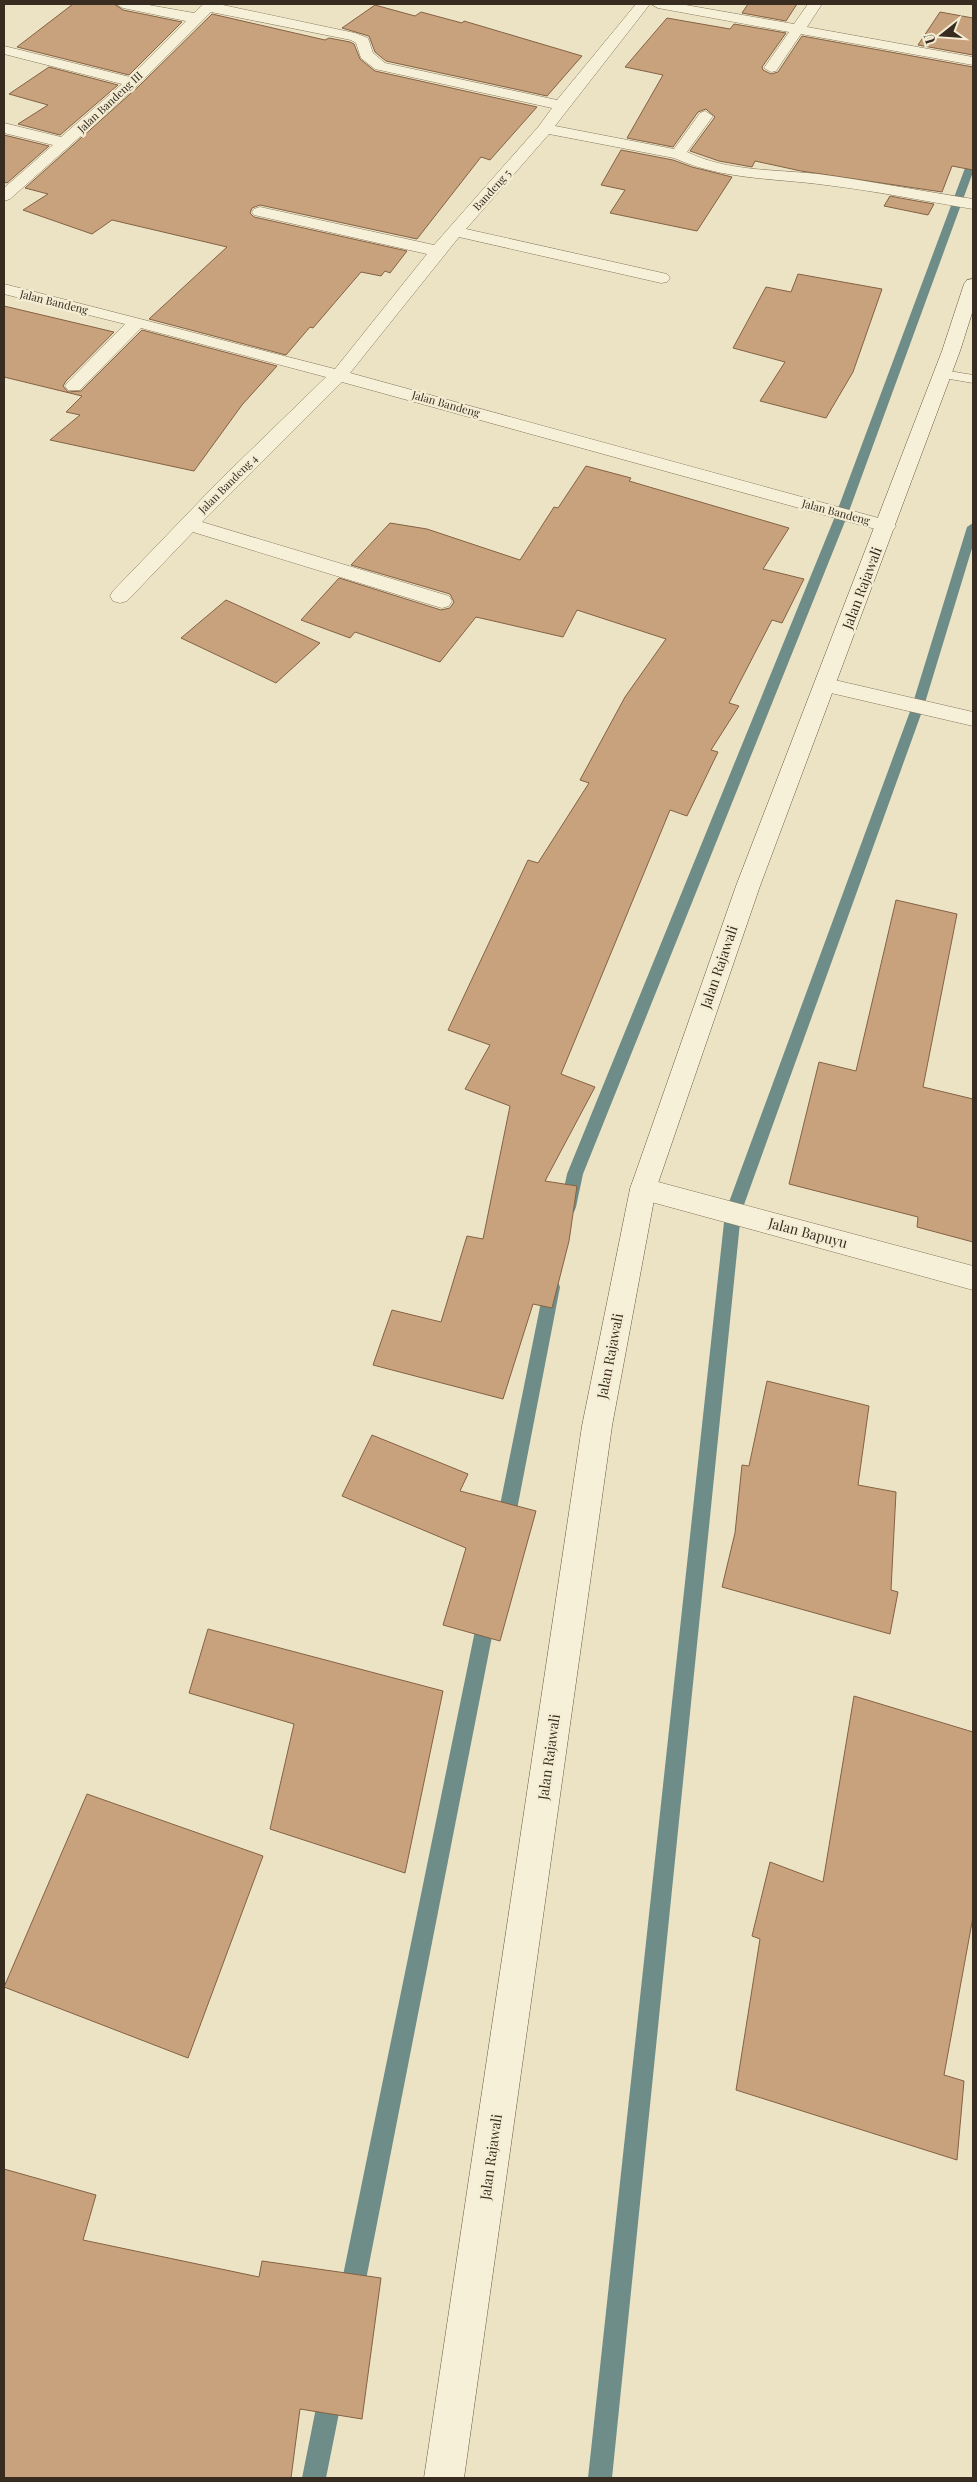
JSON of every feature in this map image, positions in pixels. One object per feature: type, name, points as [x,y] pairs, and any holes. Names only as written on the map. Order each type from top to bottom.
[{"type":"street","points":[[123,4],[195,18]]},
{"type":"street","name":"Bandeng 5","points":[[338,375],[438,251],[546,129],[561,105],[643,4]]},
{"type":"street","points":[[658,4],[973,61]]},
{"type":"street","points":[[771,68],[815,4]]},
{"type":"street","points":[[210,5],[355,37],[363,41],[366,54],[380,66],[561,105]]},
{"type":"street","name":"Jalan Bandeng III","points":[[4,196],[133,82],[210,5]]},
{"type":"street","points":[[4,50],[133,82]]},
{"type":"street","points":[[678,154],[705,116]]},
{"type":"street","points":[[4,128],[66,143]]},
{"type":"street","points":[[546,129],[678,154],[696,162],[726,170],[833,180],[973,204]]},
{"type":"street","points":[[260,212],[438,251]]},
{"type":"street","points":[[455,231],[661,278]]},
{"type":"street","name":"Jalan Rajawali","points":[[444,2478],[597,1426],[643,1189],[748,886],[943,374],[969,312],[973,284]]},
{"type":"street","name":"Jalan Bandeng","points":[[4,289],[403,392],[582,444],[886,526]]},
{"type":"street","points":[[74,386],[136,323]]},
{"type":"street","name":"Jalan Bandeng 4","points":[[120,596],[338,375]]},
{"type":"street","points":[[189,524],[442,601]]},
{"type":"street","points":[[826,685],[973,719]]},
{"type":"street","name":"Jalan Bapuyu","points":[[643,1189],[973,1278]]},
{"type":"lane","points":[[943,374],[973,379]]},
{"type":"building","points":[[73,4],[114,4],[123,10],[182,22],[129,75],[17,47]]},
{"type":"building","points":[[748,4],[797,4],[786,21],[742,13]]},
{"type":"building","points":[[375,5],[415,16],[421,12],[462,23],[464,21],[582,56],[547,96],[386,61],[375,52],[369,36],[342,28]]},
{"type":"building","points":[[940,12],[973,18],[973,55],[918,45]]},
{"type":"building","points":[[212,14],[325,40],[329,38],[350,42],[354,44],[360,59],[375,71],[537,107],[490,160],[481,157],[417,239],[260,205],[252,208],[250,213],[254,217],[407,251],[390,273],[385,271],[381,276],[361,272],[313,328],[310,327],[286,355],[149,319],[227,247],[112,220],[92,234],[23,210],[48,194],[25,188],[139,86]]},
{"type":"building","points":[[667,18],[730,29],[734,24],[786,33],[762,67],[763,70],[771,74],[778,72],[802,36],[973,67],[973,170],[952,166],[942,192],[801,171],[755,161],[752,167],[719,161],[690,151],[715,117],[706,109],[698,112],[673,147],[627,138],[663,75],[625,67]]},
{"type":"building","points":[[49,67],[118,85],[60,135],[18,124],[48,105],[9,94]]},
{"type":"building","points":[[4,135],[49,146],[7,183],[4,182]]},
{"type":"building","points":[[621,150],[673,160],[732,177],[697,231],[610,213],[625,190],[601,185]]},
{"type":"building","points":[[890,196],[934,204],[928,215],[884,206]]},
{"type":"building","points":[[798,274],[882,289],[853,372],[826,418],[760,401],[785,362],[733,348],[766,287],[791,292]]},
{"type":"building","points":[[4,306],[114,332],[66,381],[63,386],[68,392],[81,391],[142,330],[277,366],[242,405],[194,471],[50,440],[80,415],[66,412],[82,396],[4,377]]},
{"type":"building","points":[[586,466],[631,478],[629,481],[789,528],[763,569],[804,579],[782,623],[772,620],[729,703],[739,706],[711,750],[718,752],[687,816],[670,810],[561,1074],[595,1087],[545,1181],[577,1186],[569,1241],[552,1308],[533,1304],[503,1399],[373,1365],[392,1310],[441,1322],[467,1236],[483,1239],[510,1106],[465,1089],[490,1045],[448,1030],[528,860],[538,863],[589,783],[580,780],[625,697],[666,639],[577,610],[563,637],[476,617],[440,662],[355,632],[350,638],[301,620],[339,578],[441,610],[450,608],[454,602],[450,594],[351,565],[390,523],[427,529],[520,560],[554,507],[558,508]]},
{"type":"building","points":[[226,600],[320,643],[276,683],[181,638]]},
{"type":"building","points":[[896,900],[957,914],[923,1087],[973,1099],[973,1242],[917,1227],[918,1217],[789,1184],[819,1062],[856,1071]]},
{"type":"building","points":[[767,1381],[869,1406],[858,1485],[896,1492],[891,1590],[898,1592],[890,1634],[722,1587],[735,1533],[742,1465],[749,1466]]},
{"type":"building","points":[[372,1435],[468,1474],[460,1491],[536,1511],[500,1641],[443,1625],[466,1548],[342,1496]]},
{"type":"building","points":[[208,1629],[443,1691],[405,1873],[270,1829],[294,1724],[189,1693]]},
{"type":"building","points":[[854,1696],[973,1732],[973,1917],[944,2075],[964,2081],[957,2160],[736,2090],[760,1939],[752,1936],[770,1862],[823,1882]]},
{"type":"building","points":[[87,1794],[263,1856],[188,2058],[4,1987]]},
{"type":"building","points":[[4,2169],[96,2195],[83,2240],[259,2277],[262,2261],[381,2278],[362,2419],[300,2409],[291,2478],[4,2478]]},
{"type":"waterway","points":[[568,1207],[575,1174],[842,514],[973,160]]},
{"type":"waterway","points":[[600,2478],[733,1213],[918,706],[973,527]]},
{"type":"waterway","points":[[505,1525],[552,1287]]},
{"type":"waterway","points":[[351,2295],[487,1616]]},
{"type":"waterway","points":[[314,2478],[331,2393]]}]
